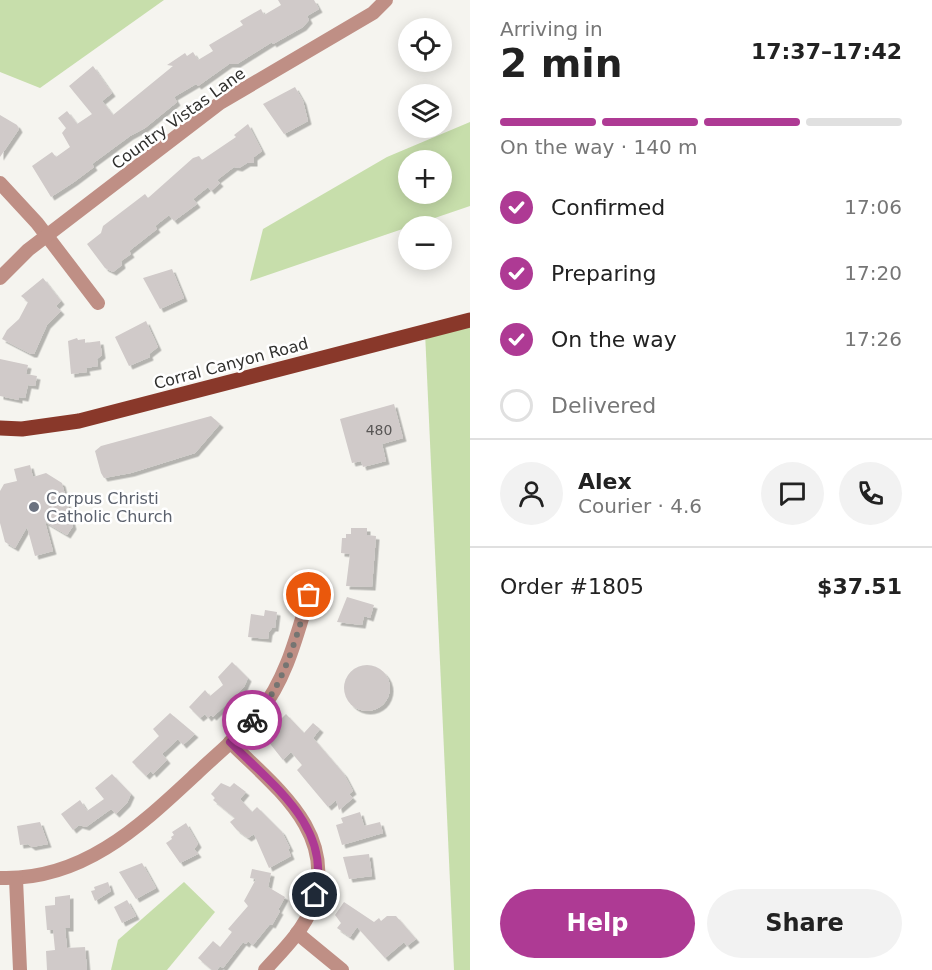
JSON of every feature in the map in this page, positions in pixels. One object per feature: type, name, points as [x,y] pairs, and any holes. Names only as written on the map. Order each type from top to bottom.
[{"type":"main road","name":"Corral Canyon Road","points":[[0,428],[22,429],[79,421],[470,320]]},
{"type":"street","name":"Country Vistas Lane","points":[[0,278],[17,260],[220,103],[373,13],[386,0]]},
{"type":"street","points":[[0,183],[47,237],[98,303]]},
{"type":"street","points":[[0,878],[16,879],[71,867],[109,848],[140,826],[259,713],[276,686],[291,651],[309,595]]},
{"type":"street","points":[[230,742],[291,804],[313,835],[318,857],[318,881],[311,908],[297,933],[266,970]]},
{"type":"street","points":[[16,879],[20,970]]},
{"type":"street","points":[[297,933],[342,970]]},
{"type":"green space","points":[[0,0],[164,0],[40,88],[0,72]]},
{"type":"green space","points":[[470,122],[470,206],[441,216],[398,216],[398,231],[250,281],[263,229],[398,152],[398,204],[452,204],[452,150],[404,150],[432,138],[452,138],[452,130]]},
{"type":"green space","points":[[470,320],[470,970],[454,970],[425,332]]},
{"type":"green space","points":[[184,882],[215,912],[167,970],[111,970],[118,940]]},
{"type":"building","points":[[278,0],[314,0],[319,9],[307,16],[309,20],[303,27],[273,44],[272,42],[237,64],[229,64],[198,86],[196,84],[174,97],[177,102],[145,128],[130,136],[92,164],[94,167],[51,197],[32,166],[52,152],[56,157],[70,147],[62,133],[66,128],[58,118],[67,111],[77,124],[92,114],[69,86],[93,66],[112,93],[102,101],[113,115],[173,66],[167,65],[185,53],[187,56],[193,52],[198,60],[213,51],[209,45],[243,25],[240,21],[261,9],[264,15],[281,5]]},
{"type":"building","points":[[295,87],[303,101],[308,121],[284,134],[263,104]]},
{"type":"building","points":[[0,115],[17,125],[19,129],[0,157]]},
{"type":"building","points":[[248,124],[262,151],[254,157],[254,163],[247,163],[239,168],[234,167],[217,180],[220,183],[211,191],[208,187],[193,199],[197,204],[174,221],[169,215],[155,226],[157,229],[129,251],[131,254],[121,261],[122,265],[113,272],[105,268],[87,244],[101,233],[103,226],[145,194],[148,198],[193,158],[199,156],[202,160],[236,137],[234,135]]},
{"type":"building","points":[[172,269],[184,298],[160,309],[143,278]]},
{"type":"building","points":[[43,278],[61,301],[56,306],[61,311],[47,325],[34,354],[31,354],[2,339],[7,330],[19,319],[28,302],[21,296]]},
{"type":"building","points":[[146,321],[158,347],[149,354],[150,357],[129,366],[115,337]]},
{"type":"building","points":[[77,338],[78,340],[85,339],[85,343],[100,341],[102,355],[97,359],[98,366],[86,368],[87,372],[71,374],[68,341]]},
{"type":"building","points":[[0,359],[28,365],[26,374],[37,376],[35,386],[28,385],[25,398],[19,397],[19,400],[0,396]]},
{"type":"building","points":[[394,404],[403,438],[382,444],[386,461],[363,467],[361,461],[352,463],[340,419]]},
{"type":"building","points":[[211,416],[220,424],[195,453],[131,473],[104,478],[101,473],[95,451],[101,446]]},
{"type":"building","name":"Corpus Christi Catholic Church","points":[[30,465],[33,477],[46,473],[62,483],[73,526],[67,535],[45,522],[53,551],[35,556],[27,527],[15,548],[5,542],[0,523],[0,491],[4,484],[17,481],[14,469]]},
{"type":"building","points":[[351,528],[367,528],[367,535],[376,536],[372,587],[346,586],[350,554],[341,553],[342,538],[346,538],[346,534],[351,534]]},
{"type":"building","points":[[347,597],[374,605],[370,618],[364,616],[362,625],[337,622]]},
{"type":"building","points":[[265,610],[277,612],[275,628],[269,632],[268,639],[248,637],[251,614],[264,616]]},
{"type":"building","points":[[232,662],[248,678],[244,687],[213,717],[211,715],[208,718],[205,714],[200,718],[189,707],[205,690],[210,696],[223,685],[218,677]]},
{"type":"building","points":[[367,665],[383,672],[390,688],[383,704],[367,711],[351,704],[344,688],[351,672]]},
{"type":"building","points":[[170,713],[195,734],[183,745],[178,739],[162,754],[167,760],[153,774],[151,771],[146,776],[132,762],[159,736],[153,729]]},
{"type":"building","points":[[286,714],[304,733],[313,723],[320,729],[313,738],[344,774],[353,791],[349,794],[353,798],[339,810],[336,800],[328,807],[297,770],[302,765],[291,752],[283,760],[264,736]]},
{"type":"building","points":[[112,774],[131,794],[127,803],[116,814],[111,809],[86,827],[79,825],[73,830],[61,814],[80,800],[87,811],[104,799],[95,788]]},
{"type":"building","points":[[221,783],[230,787],[234,783],[246,792],[240,799],[252,812],[257,807],[282,832],[290,848],[288,849],[291,856],[269,868],[254,834],[248,838],[237,830],[230,822],[235,818],[213,800],[215,798],[211,794]]},
{"type":"building","points":[[360,812],[364,826],[380,822],[383,833],[342,845],[336,825],[343,823],[341,818]]},
{"type":"building","points":[[40,822],[48,844],[32,847],[28,844],[20,845],[17,826]]},
{"type":"building","points":[[186,823],[198,844],[194,849],[198,854],[180,863],[166,843],[172,839],[174,835],[172,832]]},
{"type":"building","points":[[369,854],[372,876],[349,879],[343,857]]},
{"type":"building","points":[[142,863],[156,888],[136,899],[119,872]]},
{"type":"building","points":[[252,869],[271,873],[268,887],[285,897],[278,910],[280,911],[272,925],[270,924],[253,945],[248,941],[246,944],[243,942],[223,968],[220,966],[217,970],[212,970],[198,958],[213,941],[220,947],[232,932],[228,929],[248,906],[244,901],[256,879],[250,878]]},
{"type":"building","points":[[108,882],[111,891],[95,901],[91,891],[95,890],[94,887]]},
{"type":"building","points":[[70,895],[70,928],[65,928],[67,948],[85,947],[87,970],[47,970],[46,951],[55,950],[53,930],[47,930],[45,906],[55,905],[55,897]]},
{"type":"building","points":[[127,900],[136,916],[122,923],[114,907]]},
{"type":"building","points":[[344,902],[374,922],[379,918],[381,921],[387,916],[396,916],[416,939],[407,946],[404,942],[385,958],[357,927],[350,937],[337,928],[341,923],[335,915]]},
{"type":"way so far","points":[[252,720],[276,686],[291,651],[309,595]]},
{"type":"place","name":"Corpus Christi Catholic Church","points":[[34,507]]},
{"type":"route","points":[[252,720],[230,742],[291,804],[313,835],[318,857],[318,881],[315,895]]}]
